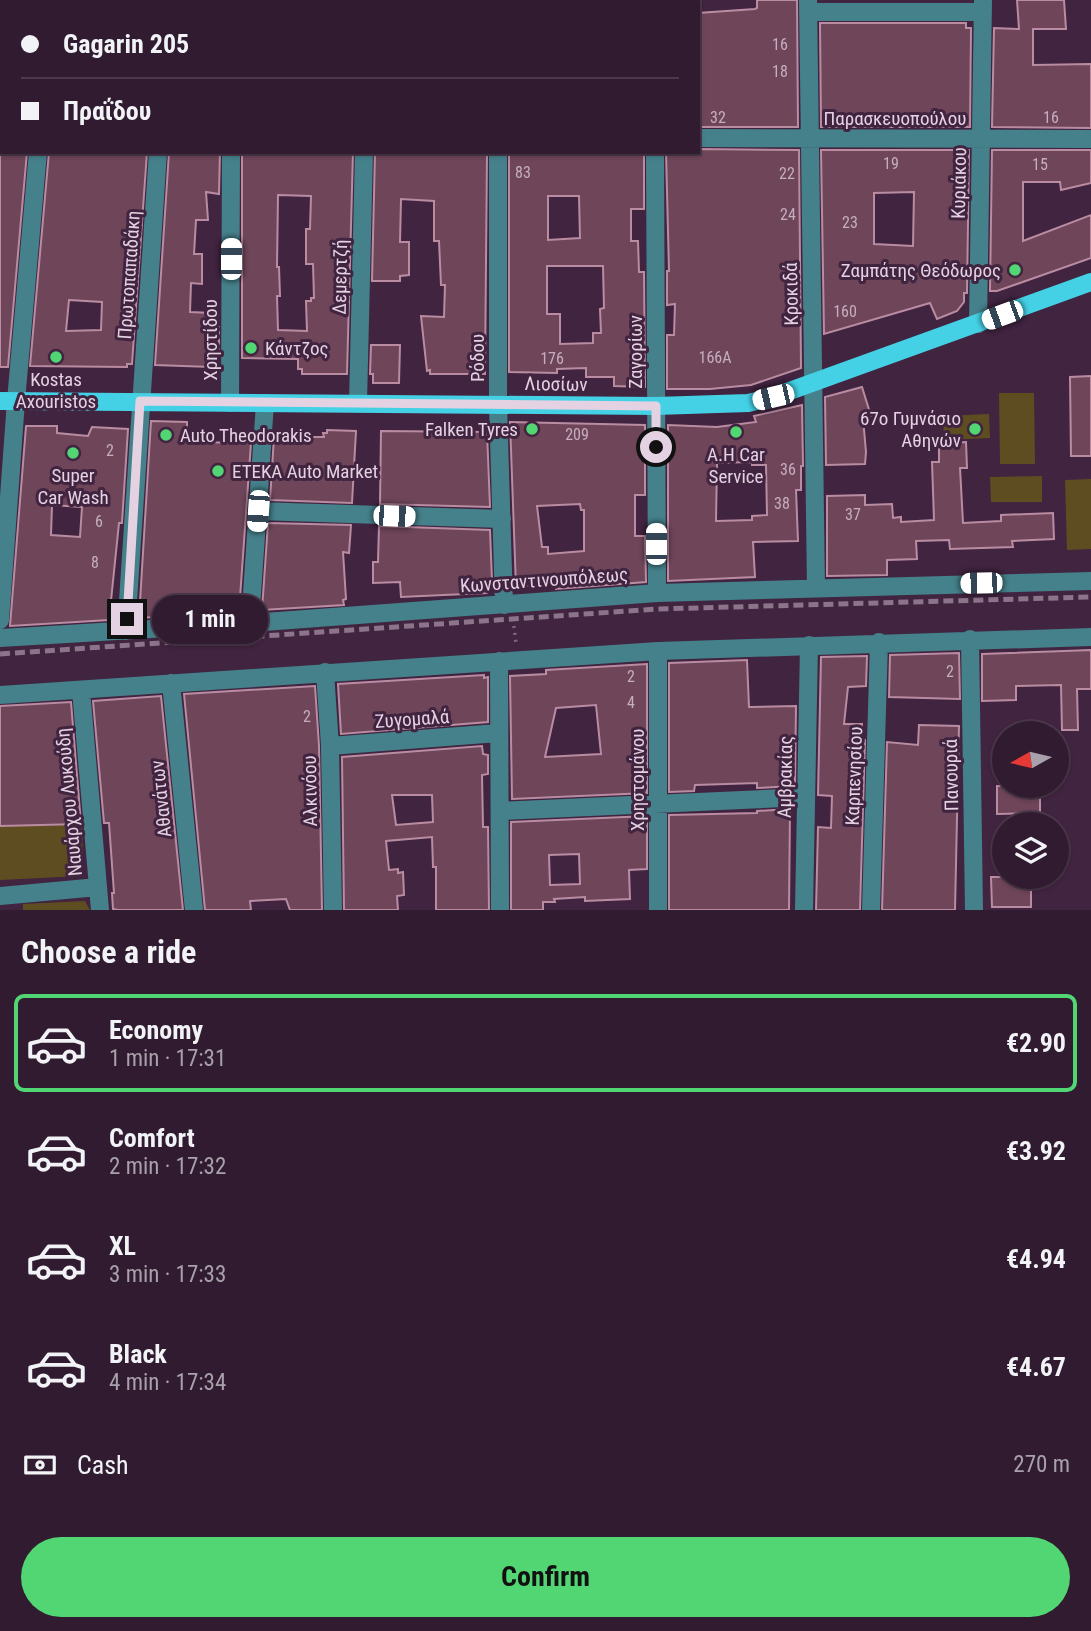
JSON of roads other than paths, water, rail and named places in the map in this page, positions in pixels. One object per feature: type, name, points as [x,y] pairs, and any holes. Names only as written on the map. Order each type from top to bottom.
[{"type":"main road","name":"Λιοσίων","points":[[8,401],[656,406],[748,403],[814,384],[1091,282]]},
{"type":"street","points":[[808,6],[983,6]]},
{"type":"street","name":"Κροκιδά","points":[[808,6],[816,587]]},
{"type":"street","name":"Κυριάκου","points":[[978,324],[983,6]]},
{"type":"street","name":"Παρασκευοπούλου","points":[[700,138],[1091,139]]},
{"type":"street","points":[[0,620],[8,401],[38,154]]},
{"type":"street","name":"Πρωτοπαπαδάκη","points":[[127,631],[158,154]]},
{"type":"street","name":"Χρηστίδου","points":[[230,403],[231,154]]},
{"type":"street","name":"Δεμερτζή","points":[[358,403],[364,154]]},
{"type":"street","name":"Ρόδου","points":[[498,154],[498,405],[508,608]]},
{"type":"street","name":"Ζαγορίων","points":[[655,154],[657,593]]},
{"type":"street","points":[[250,623],[265,403]]},
{"type":"street","points":[[258,511],[502,519]]},
{"type":"street","name":"Κωνσταντινουπόλεως","points":[[0,638],[508,608],[657,593],[1091,580]]},
{"type":"street","points":[[0,695],[658,651],[1091,637]]},
{"type":"street","name":"Πανουριά","points":[[970,639],[974,910]]},
{"type":"street","name":"Καρπενησίου","points":[[872,910],[879,642]]},
{"type":"street","name":"Αμβρακίας","points":[[804,910],[809,645]]},
{"type":"street","name":"Χρηστομάνου","points":[[658,651],[658,910]]},
{"type":"street","points":[[499,661],[500,910]]},
{"type":"street","name":"Αλκινόου","points":[[325,672],[330,746],[333,910]]},
{"type":"street","name":"Αθανάτων","points":[[171,683],[194,910]]},
{"type":"street","name":"Ναυάρχου Λυκούδη","points":[[81,690],[100,910]]},
{"type":"street","name":"Ζυγομαλά","points":[[330,746],[498,733]]},
{"type":"street","points":[[500,811],[806,797]]},
{"type":"street","points":[[0,896],[98,887]]},
{"type":"railway","points":[[0,654],[658,609],[1091,597]]},
{"type":"place","name":"Ζαμπάτης Θεόδωρος","points":[[1015,270]]},
{"type":"place","name":"Κάντζος","points":[[251,348]]},
{"type":"place","name":"Kostas Axouristos","points":[[56,357]]},
{"type":"place","name":"Falken Tyres","points":[[532,429]]},
{"type":"place","name":"67ο Γυμνάσιο Αθηνών","points":[[975,429]]},
{"type":"place","name":"A.H Car Service","points":[[736,432]]},
{"type":"place","name":"Auto Theodorakis","points":[[166,435]]},
{"type":"place","name":"Super Car Wash","points":[[73,453]]},
{"type":"place","name":"ETEKA Auto Market","points":[[218,471]]}]
